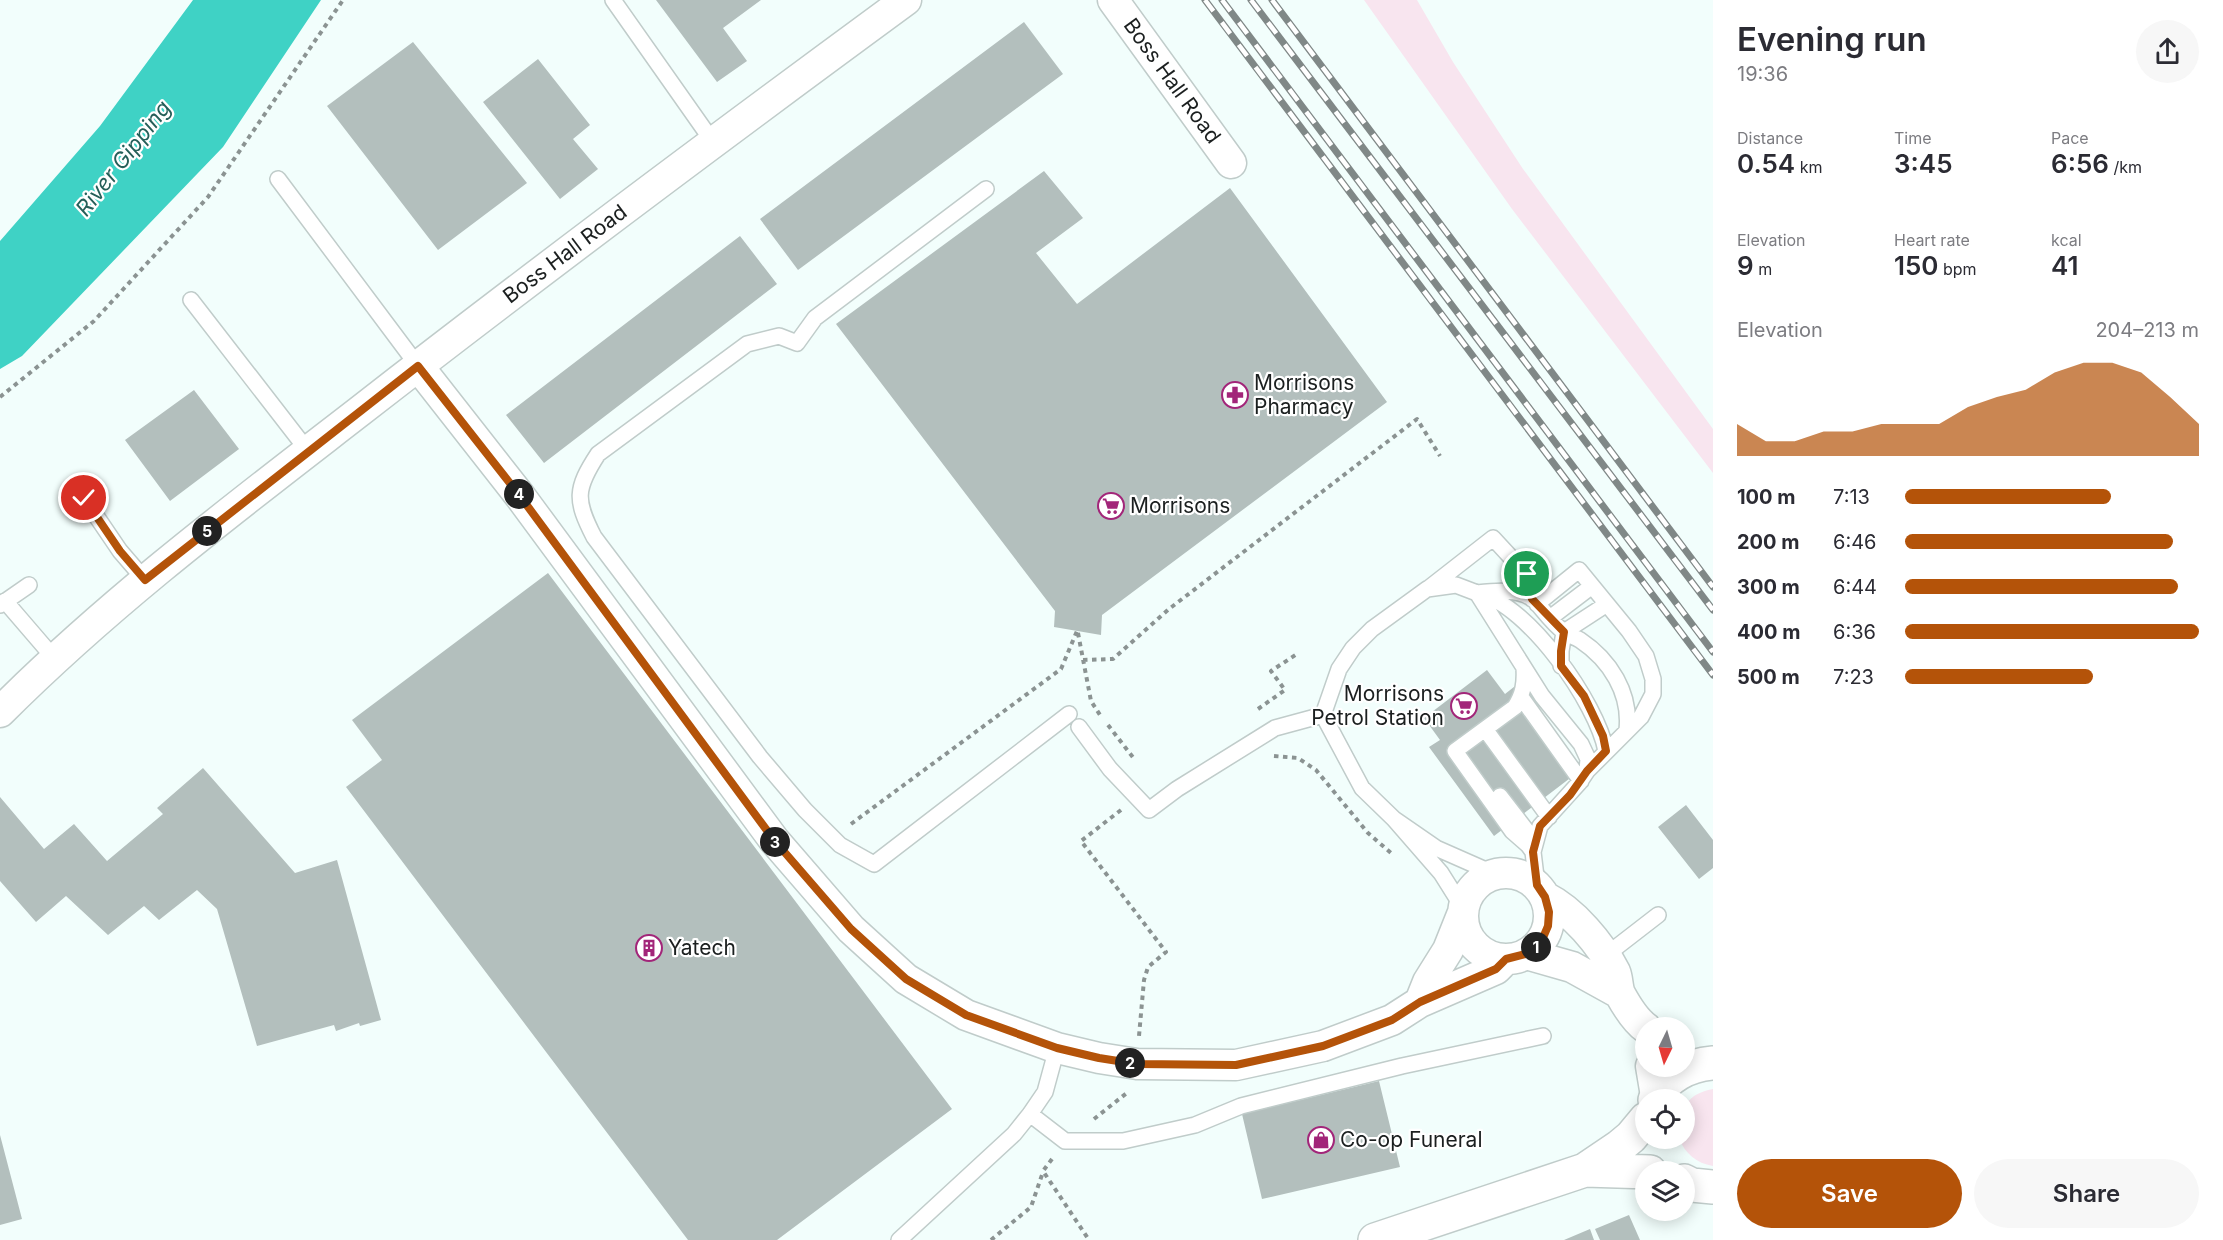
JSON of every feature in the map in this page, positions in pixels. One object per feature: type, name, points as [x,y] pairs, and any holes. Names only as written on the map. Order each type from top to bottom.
[{"type":"street","name":"Boss Hall Road","points":[[0,712],[54,658],[145,580],[308,451],[713,142],[906,0]]},
{"type":"street","name":"Boss Hall Road","points":[[1113,0],[1231,163]]},
{"type":"street","points":[[418,366],[520,496],[774,840],[851,929],[906,979],[966,1015],[1057,1048],[1099,1058],[1137,1064],[1236,1065],[1323,1046],[1392,1020],[1420,1002],[1496,969],[1542,940],[1548,926],[1549,912],[1541,891]]},
{"type":"street","points":[[1420,1002],[1428,982],[1448,950],[1471,889],[1481,880],[1495,873],[1510,872],[1524,876],[1570,915],[1605,956],[1617,975],[1619,993],[1635,1018]]},
{"type":"street","points":[[1462,912],[1464,929],[1470,941],[1492,958],[1516,957],[1572,967],[1619,993]]},
{"type":"street","points":[[1659,1089],[1678,1072],[1702,1060]]},
{"type":"street","points":[[1375,1240],[1585,1170],[1619,1147],[1631,1137],[1635,1129]]},
{"type":"street","points":[[1653,1149],[1667,1161]]},
{"type":"street","points":[[1585,1170],[1635,1172]]},
{"type":"lane","points":[[617,5],[713,142]]},
{"type":"lane","points":[[278,179],[418,366]]},
{"type":"lane","points":[[986,189],[815,318],[797,344],[779,336],[747,344],[598,454],[586,473],[580,491],[581,512],[594,537],[760,757],[805,810],[840,845],[874,864],[1069,714]]},
{"type":"lane","points":[[191,300],[308,451]]},
{"type":"lane","points":[[84,498],[120,551],[145,580]]},
{"type":"lane","points":[[1462,912],[1441,873],[1394,819],[1362,788],[1323,715],[1339,669],[1353,648],[1372,628],[1493,538],[1527,574],[1535,601],[1550,618],[1564,632],[1580,640],[1609,667],[1620,684],[1627,706],[1627,730]]},
{"type":"lane","points":[[1535,601],[1579,570],[1646,656],[1653,679],[1653,694],[1641,717],[1606,751],[1540,826],[1534,848],[1541,891]]},
{"type":"lane","points":[[29,585],[3,603],[54,658]]},
{"type":"lane","points":[[1427,589],[1456,585],[1492,597],[1518,615],[1584,696],[1603,736],[1606,751]]},
{"type":"lane","points":[[1550,618],[1592,586]]},
{"type":"lane","points":[[1477,593],[1504,589],[1535,601]]},
{"type":"lane","points":[[1477,593],[1542,696],[1581,744],[1588,759],[1580,780]]},
{"type":"lane","points":[[1561,666],[1564,632],[1607,604]]},
{"type":"lane","points":[[1524,668],[1525,684],[1518,702],[1463,745],[1534,848]]},
{"type":"lane","points":[[1518,702],[1580,780]]},
{"type":"lane","points":[[1078,727],[1119,778],[1149,810],[1177,789],[1275,728],[1323,715]]},
{"type":"lane","points":[[1490,726],[1552,813]]},
{"type":"lane","points":[[1394,819],[1436,848],[1495,873]]},
{"type":"lane","points":[[1605,956],[1658,915]]},
{"type":"lane","points":[[1030,1114],[1065,1141],[1124,1141],[1195,1125],[1241,1106],[1391,1069],[1543,1036]]},
{"type":"lane","points":[[899,1240],[1014,1134],[1046,1092],[1057,1048]]},
{"type":"path","points":[[0,397],[94,321],[208,197],[344,0]]},
{"type":"path","points":[[1083,660],[1113,659],[1179,602],[1417,419],[1440,456]]},
{"type":"path","points":[[833,838],[1061,669],[1077,631],[1091,701],[1140,768]]},
{"type":"path","points":[[1266,756],[1298,758],[1316,770],[1368,832],[1394,855]]},
{"type":"path","points":[[1137,1064],[1144,980]]},
{"type":"path","points":[[991,1240],[1031,1208],[1043,1172]]},
{"type":"shaded area","points":[[1364,0],[1417,0],[1453,62],[1523,169],[1713,429],[1713,473],[1512,209]]},
{"type":"shaded area","points":[[1713,1089],[1713,1166],[1692,1157],[1685,1149],[1695,1149],[1695,1096]]},
{"type":"water","name":"River Gipping","points":[[193,0],[321,0],[223,147],[22,356],[0,369],[0,241],[100,126]]},
{"type":"building","points":[[656,0],[761,0],[723,28],[747,61],[717,82]]},
{"type":"building","points":[[1024,22],[1063,74],[798,270],[760,219]]},
{"type":"building","points":[[413,42],[527,183],[438,250],[327,106]]},
{"type":"building","points":[[538,59],[590,125],[573,139],[598,169],[560,199],[483,102]]},
{"type":"building","name":"Morrisons","points":[[1044,171],[1083,218],[1036,253],[1077,304],[1230,188],[1387,402],[1102,615],[1101,635],[1054,627],[1055,611],[836,324]]},
{"type":"building","points":[[740,236],[777,284],[544,463],[506,415]]},
{"type":"building","points":[[194,390],[239,449],[170,501],[125,440]]},
{"type":"building","name":"Yatech","points":[[548,573],[952,1109],[777,1240],[688,1240],[346,787],[382,760],[352,720]]},
{"type":"building","points":[[1487,670],[1505,694],[1519,683],[1582,769],[1494,836],[1429,747],[1440,740],[1424,718]]},
{"type":"building","points":[[203,768],[295,873],[337,860],[381,1020],[360,1026],[359,1023],[336,1031],[334,1025],[257,1046],[217,909],[197,890],[159,920],[144,906],[108,935],[66,896],[36,922],[0,881],[0,797],[44,849],[74,824],[107,861],[163,814],[157,808]]},
{"type":"building","points":[[1686,805],[1713,840],[1713,868],[1699,879],[1658,827]]},
{"type":"building","name":"Co-op Funeral","points":[[1379,1081],[1400,1167],[1262,1199],[1242,1114]]},
{"type":"building","points":[[0,1135],[22,1219],[0,1225]]},
{"type":"building","points":[[1629,1215],[1640,1240],[1600,1240],[1595,1229]]},
{"type":"building","points":[[1590,1229],[1594,1240],[1564,1240]]},
{"type":"railway","points":[[1205,0],[1713,675]]},
{"type":"railway","points":[[1222,0],[1713,652]]},
{"type":"railway","points":[[1251,0],[1713,610]]},
{"type":"railway","points":[[1272,0],[1713,587]]},
{"type":"place","name":"Morrisons Pharmacy","points":[[1235,395]]},
{"type":"place","name":"Morrisons","points":[[1111,506]]},
{"type":"place","name":"Morrisons Petrol Station","points":[[1464,706]]},
{"type":"place","name":"Yatech","points":[[649,948]]},
{"type":"place","name":"Co-op Funeral","points":[[1321,1140]]},
{"type":"route","points":[[84,498],[120,551],[145,580],[418,366],[520,496],[774,840],[851,929],[906,979],[966,1015],[1057,1048],[1137,1064],[1236,1065],[1323,1046],[1392,1020],[1420,1002],[1496,969],[1506,959],[1520,957],[1532,951],[1542,940],[1548,926],[1549,912],[1545,897],[1537,885],[1533,852],[1540,826],[1570,795],[1587,771],[1606,751],[1597,721],[1584,696],[1561,666],[1564,632],[1532,599],[1527,574]]}]
